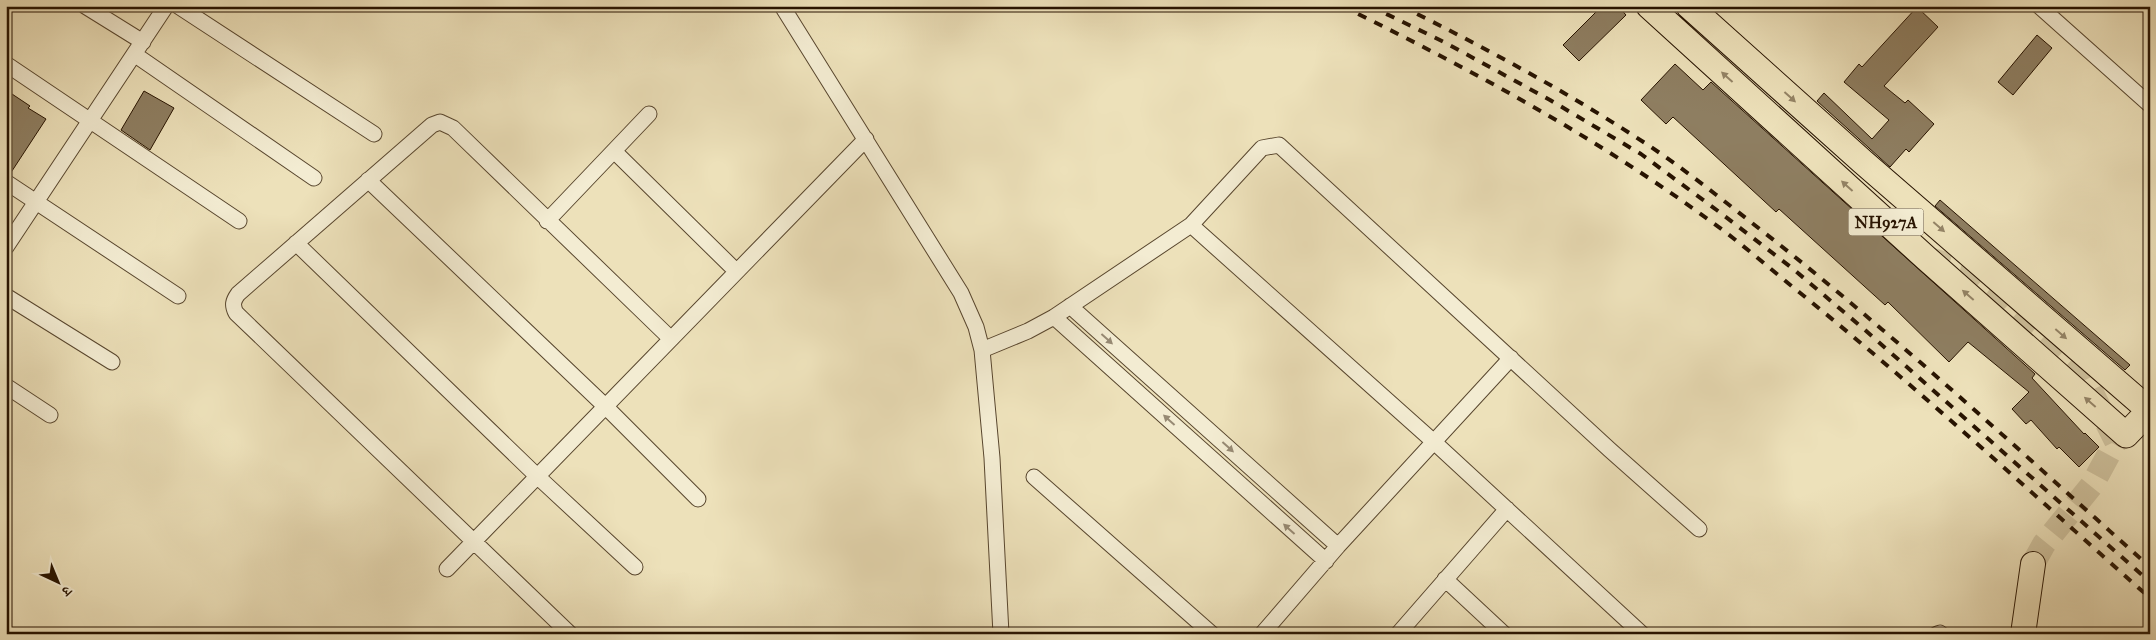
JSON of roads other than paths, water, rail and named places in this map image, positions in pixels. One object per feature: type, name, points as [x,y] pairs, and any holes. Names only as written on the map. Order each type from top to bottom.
[{"type":"highway","name":"NH927A","points":[[1649,6],[1926,258],[2126,434],[2149,410],[1863,162],[1689,6]]},
{"type":"main road","points":[[2022,634],[2033,564]]},
{"type":"street","points":[[84,6],[314,178]]},
{"type":"street","points":[[6,247],[166,6]]},
{"type":"street","points":[[178,6],[374,134]]},
{"type":"street","points":[[782,6],[961,293],[976,327],[982,350],[992,458],[1001,634]]},
{"type":"street","points":[[2038,6],[2150,105]]},
{"type":"street","points":[[6,64],[239,221]]},
{"type":"street","points":[[547,221],[649,114]]},
{"type":"street","points":[[570,634],[236,313],[233,301],[238,294],[432,124],[440,122],[453,128],[670,338]]},
{"type":"street","points":[[447,569],[736,270],[866,139]]},
{"type":"street","points":[[982,350],[1054,317],[1191,225],[1262,148],[1279,145],[1610,450],[1699,529]]},
{"type":"street","points":[[614,151],[736,270]]},
{"type":"street","points":[[368,180],[605,406],[698,499]]},
{"type":"street","points":[[6,182],[178,296]]},
{"type":"street","points":[[1191,225],[1434,442],[1642,634]]},
{"type":"street","points":[[296,243],[537,476],[635,567]]},
{"type":"street","points":[[6,296],[112,362]]},
{"type":"street","points":[[1070,306],[1338,546]]},
{"type":"street","points":[[1054,317],[1326,561]]},
{"type":"street","points":[[1262,634],[1338,546],[1511,358]]},
{"type":"street","points":[[6,386],[50,415]]},
{"type":"street","points":[[1034,477],[1212,634]]},
{"type":"street","points":[[1398,634],[1507,509]]},
{"type":"street","points":[[1445,579],[1504,634]]},
{"type":"tunnel","points":[[1926,258],[1962,269],[2000,299],[2084,377],[2116,441],[2092,485],[2044,544],[2033,564]]},
{"type":"railway","points":[[1342,6],[1437,54],[1530,105],[1621,160],[1721,228],[1889,367],[2150,598]]},
{"type":"railway","points":[[1370,6],[1444,42],[1550,100],[1641,154],[1792,268],[1865,330],[2150,582]]},
{"type":"railway","points":[[1401,6],[1558,89],[1648,145],[1691,176],[1861,311],[2150,567]]}]
